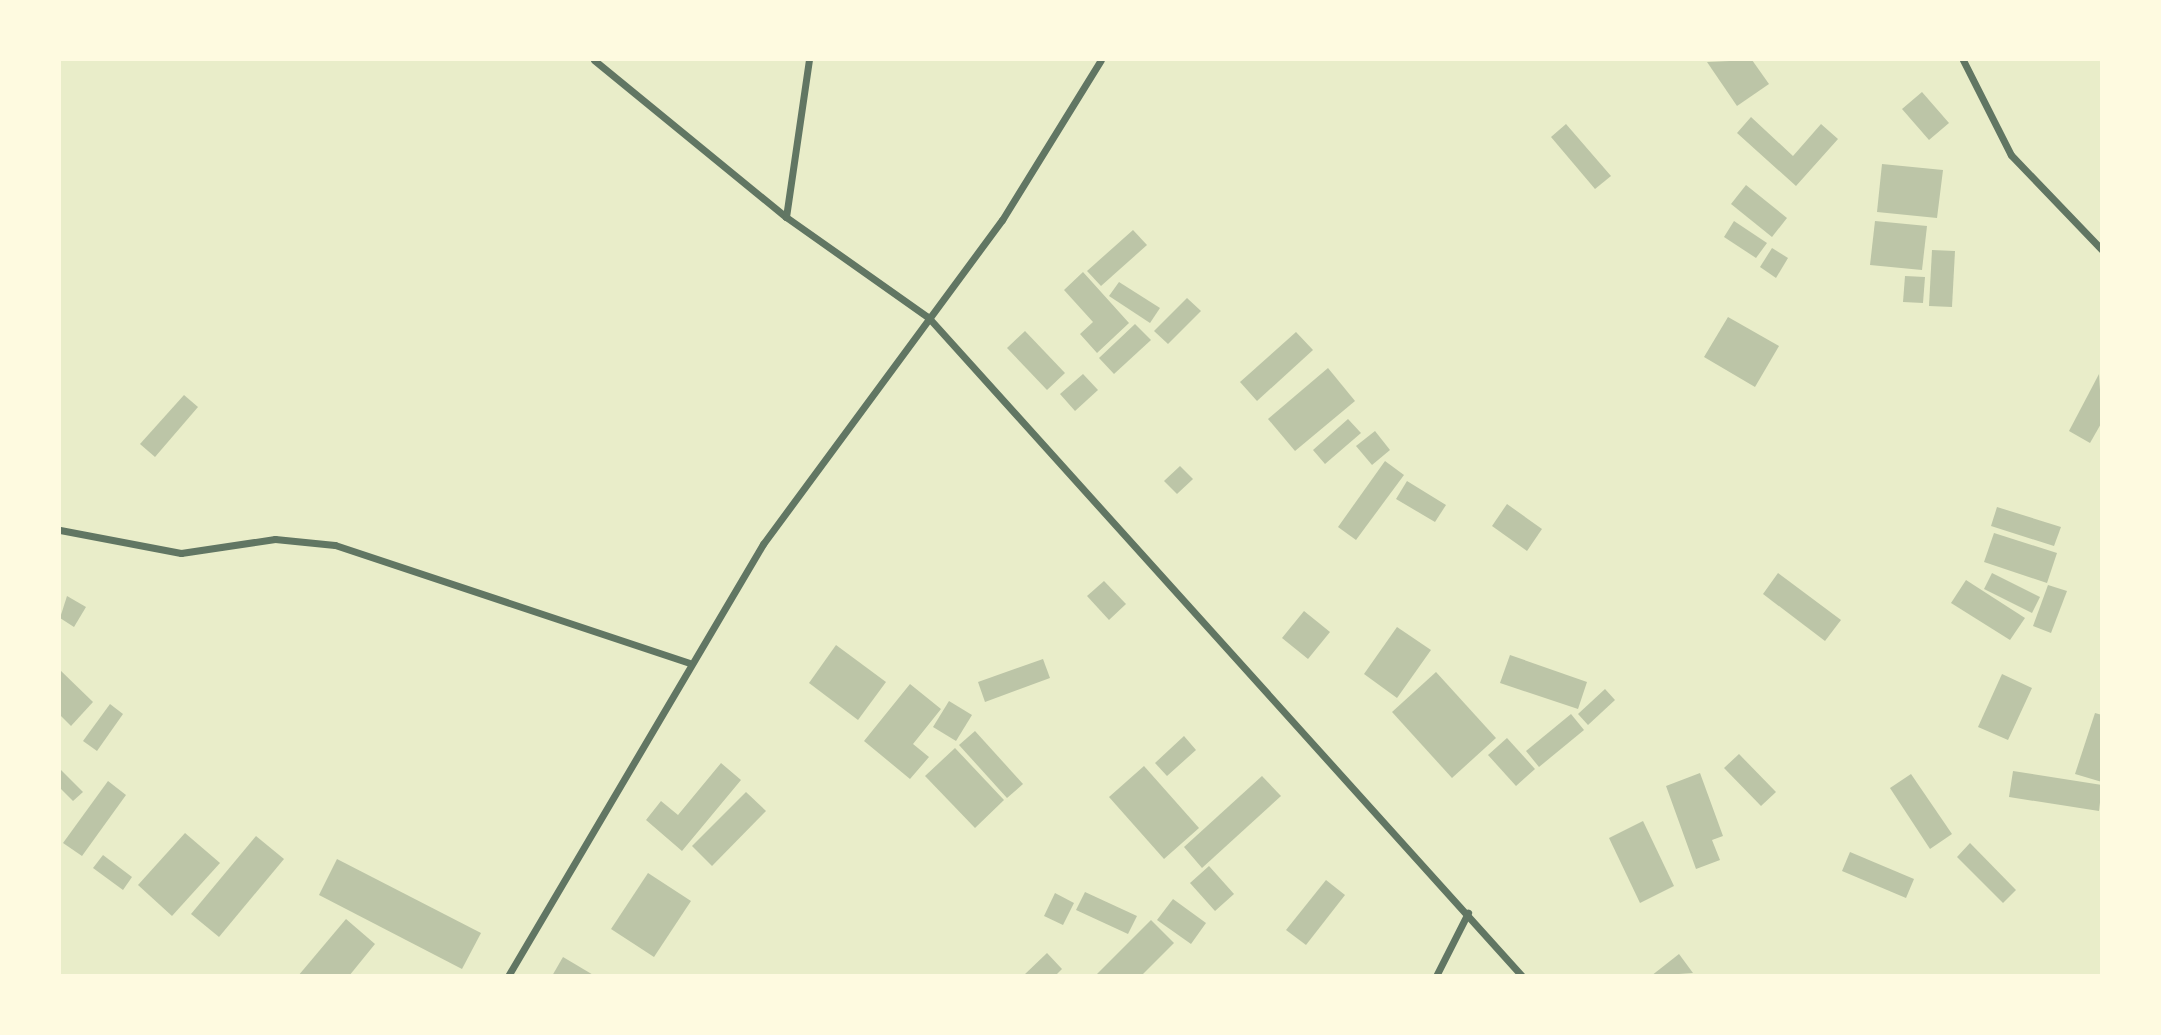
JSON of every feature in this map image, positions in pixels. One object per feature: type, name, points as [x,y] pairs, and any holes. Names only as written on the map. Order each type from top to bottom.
[{"type":"street","points":[[594,60],[786,218],[928,317],[1522,975]]},
{"type":"street","points":[[786,218],[810,60]]},
{"type":"street","points":[[509,975],[689,663],[763,544],[1002,220],[1101,60]]},
{"type":"street","points":[[1963,60],[1984,113],[2011,155],[2102,250]]},
{"type":"street","points":[[60,530],[181,553],[275,539],[335,545],[689,663]]},
{"type":"street","points":[[1436,975],[1468,913]]},
{"type":"building","points":[[1752,60],[1769,84],[1737,106],[1707,62]]},
{"type":"building","points":[[1922,92],[1949,123],[1929,140],[1902,109]]},
{"type":"building","points":[[1751,117],[1793,156],[1821,124],[1838,139],[1796,186],[1737,133]]},
{"type":"building","points":[[1566,124],[1611,176],[1595,189],[1551,137]]},
{"type":"building","points":[[1882,164],[1943,170],[1937,218],[1877,212]]},
{"type":"building","points":[[1746,185],[1787,218],[1772,237],[1731,204]]},
{"type":"building","points":[[1734,221],[1767,243],[1756,258],[1724,237]]},
{"type":"building","points":[[1875,221],[1927,226],[1922,270],[1870,265]]},
{"type":"building","points":[[1133,230],[1147,245],[1101,286],[1087,271]]},
{"type":"building","points":[[1772,248],[1788,258],[1776,278],[1760,267]]},
{"type":"building","points":[[1932,250],[1955,251],[1952,307],[1929,306]]},
{"type":"building","points":[[1083,272],[1129,323],[1097,353],[1080,334],[1093,322],[1064,290]]},
{"type":"building","points":[[1905,276],[1925,277],[1923,303],[1903,302]]},
{"type":"building","points":[[1119,282],[1160,308],[1150,323],[1109,296]]},
{"type":"building","points":[[1187,298],[1201,311],[1168,344],[1154,331]]},
{"type":"building","points":[[1728,317],[1779,346],[1755,387],[1704,357]]},
{"type":"building","points":[[1135,324],[1151,340],[1114,374],[1099,358]]},
{"type":"building","points":[[1025,331],[1065,373],[1047,390],[1007,348]]},
{"type":"building","points":[[1296,332],[1313,350],[1257,401],[1240,382]]},
{"type":"building","points":[[1328,368],[1355,401],[1295,451],[1268,419]]},
{"type":"building","points":[[1083,374],[1098,390],[1075,411],[1060,394]]},
{"type":"building","points":[[2099,374],[2102,422],[2090,443],[2069,431]]},
{"type":"building","points":[[184,395],[198,407],[155,457],[140,444]]},
{"type":"building","points":[[1348,419],[1361,433],[1325,464],[1313,450]]},
{"type":"building","points":[[1375,431],[1390,450],[1372,465],[1356,446]]},
{"type":"building","points":[[1385,461],[1404,475],[1356,540],[1338,527]]},
{"type":"building","points":[[1180,466],[1193,479],[1177,494],[1164,481]]},
{"type":"building","points":[[1407,481],[1446,505],[1435,522],[1396,499]]},
{"type":"building","points":[[1507,504],[1542,529],[1527,551],[1492,526]]},
{"type":"building","points":[[1997,507],[2061,527],[2054,546],[1991,526]]},
{"type":"building","points":[[1994,533],[2057,553],[2047,583],[1984,562]]},
{"type":"building","points":[[1778,573],[1841,620],[1825,641],[1763,594]]},
{"type":"building","points":[[1992,573],[2040,597],[2032,613],[1984,589]]},
{"type":"building","points":[[1966,580],[2025,618],[2010,640],[1951,603]]},
{"type":"building","points":[[1104,581],[1126,604],[1109,620],[1087,596]]},
{"type":"building","points":[[2048,585],[2067,591],[2051,633],[2033,626]]},
{"type":"building","points":[[67,596],[86,607],[74,627],[60,618]]},
{"type":"building","points":[[1304,611],[1330,632],[1308,659],[1282,638]]},
{"type":"building","points":[[1397,627],[1431,650],[1397,698],[1364,674]]},
{"type":"building","points":[[836,645],[886,682],[858,720],[809,683]]},
{"type":"building","points":[[1510,655],[1587,682],[1578,709],[1500,683]]},
{"type":"building","points":[[1043,659],[1050,678],[985,702],[978,682]]},
{"type":"building","points":[[60,670],[93,702],[71,726],[60,715]]},
{"type":"building","points":[[1436,672],[1496,738],[1452,778],[1392,712]]},
{"type":"building","points":[[2002,674],[2032,688],[2008,740],[1978,727]]},
{"type":"building","points":[[910,684],[941,709],[913,744],[929,757],[910,779],[864,741]]},
{"type":"building","points":[[1605,689],[1615,700],[1588,725],[1578,714]]},
{"type":"building","points":[[949,701],[972,715],[956,741],[933,727]]},
{"type":"building","points":[[110,704],[123,714],[97,751],[83,741]]},
{"type":"building","points":[[2095,713],[2102,715],[2102,782],[2075,774]]},
{"type":"building","points":[[1571,714],[1584,730],[1539,767],[1526,751]]},
{"type":"building","points":[[975,731],[1023,784],[1007,798],[959,745]]},
{"type":"building","points":[[1184,736],[1196,750],[1167,776],[1155,763]]},
{"type":"building","points":[[1507,738],[1535,769],[1516,786],[1488,755]]},
{"type":"building","points":[[955,748],[1004,800],[975,828],[925,776]]},
{"type":"building","points":[[1739,754],[1776,792],[1761,806],[1724,768]]},
{"type":"building","points":[[721,763],[741,780],[682,851],[646,820],[661,801],[678,815]]},
{"type":"building","points":[[1144,766],[1199,828],[1164,859],[1109,797]]},
{"type":"building","points":[[60,769],[83,792],[73,801],[60,788]]},
{"type":"building","points":[[2013,771],[2102,785],[2099,811],[2009,797]]},
{"type":"building","points":[[1700,773],[1723,836],[1712,840],[1720,860],[1696,869],[1666,786]]},
{"type":"building","points":[[1911,774],[1952,834],[1930,849],[1890,788]]},
{"type":"building","points":[[1262,776],[1281,796],[1202,868],[1184,847]]},
{"type":"building","points":[[108,781],[126,795],[82,856],[63,843]]},
{"type":"building","points":[[746,792],[766,811],[712,866],[692,846]]},
{"type":"building","points":[[1643,821],[1674,886],[1640,903],[1609,838]]},
{"type":"building","points":[[185,833],[220,863],[172,916],[138,885]]},
{"type":"building","points":[[256,836],[284,859],[219,937],[191,914]]},
{"type":"building","points":[[1970,843],[2016,890],[2003,903],[1957,857]]},
{"type":"building","points":[[1850,852],[1914,879],[1906,898],[1842,871]]},
{"type":"building","points":[[103,855],[132,877],[123,890],[93,868]]},
{"type":"building","points":[[337,859],[481,933],[462,969],[319,895]]},
{"type":"building","points":[[1209,866],[1234,894],[1215,911],[1190,883]]},
{"type":"building","points":[[648,873],[691,901],[654,957],[611,929]]},
{"type":"building","points":[[1326,880],[1345,895],[1306,945],[1286,930]]},
{"type":"building","points":[[1085,892],[1137,916],[1128,934],[1076,910]]},
{"type":"building","points":[[1055,893],[1074,903],[1063,925],[1044,916]]},
{"type":"building","points":[[1173,899],[1206,923],[1191,944],[1157,920]]},
{"type":"building","points":[[346,919],[375,944],[349,976],[298,976]]},
{"type":"building","points":[[1151,920],[1174,943],[1141,976],[1095,976]]},
{"type":"building","points":[[1047,953],[1062,969],[1055,976],[1023,976]]},
{"type":"building","points":[[1679,954],[1693,973],[1651,976]]},
{"type":"building","points":[[563,957],[595,976],[552,976]]}]
